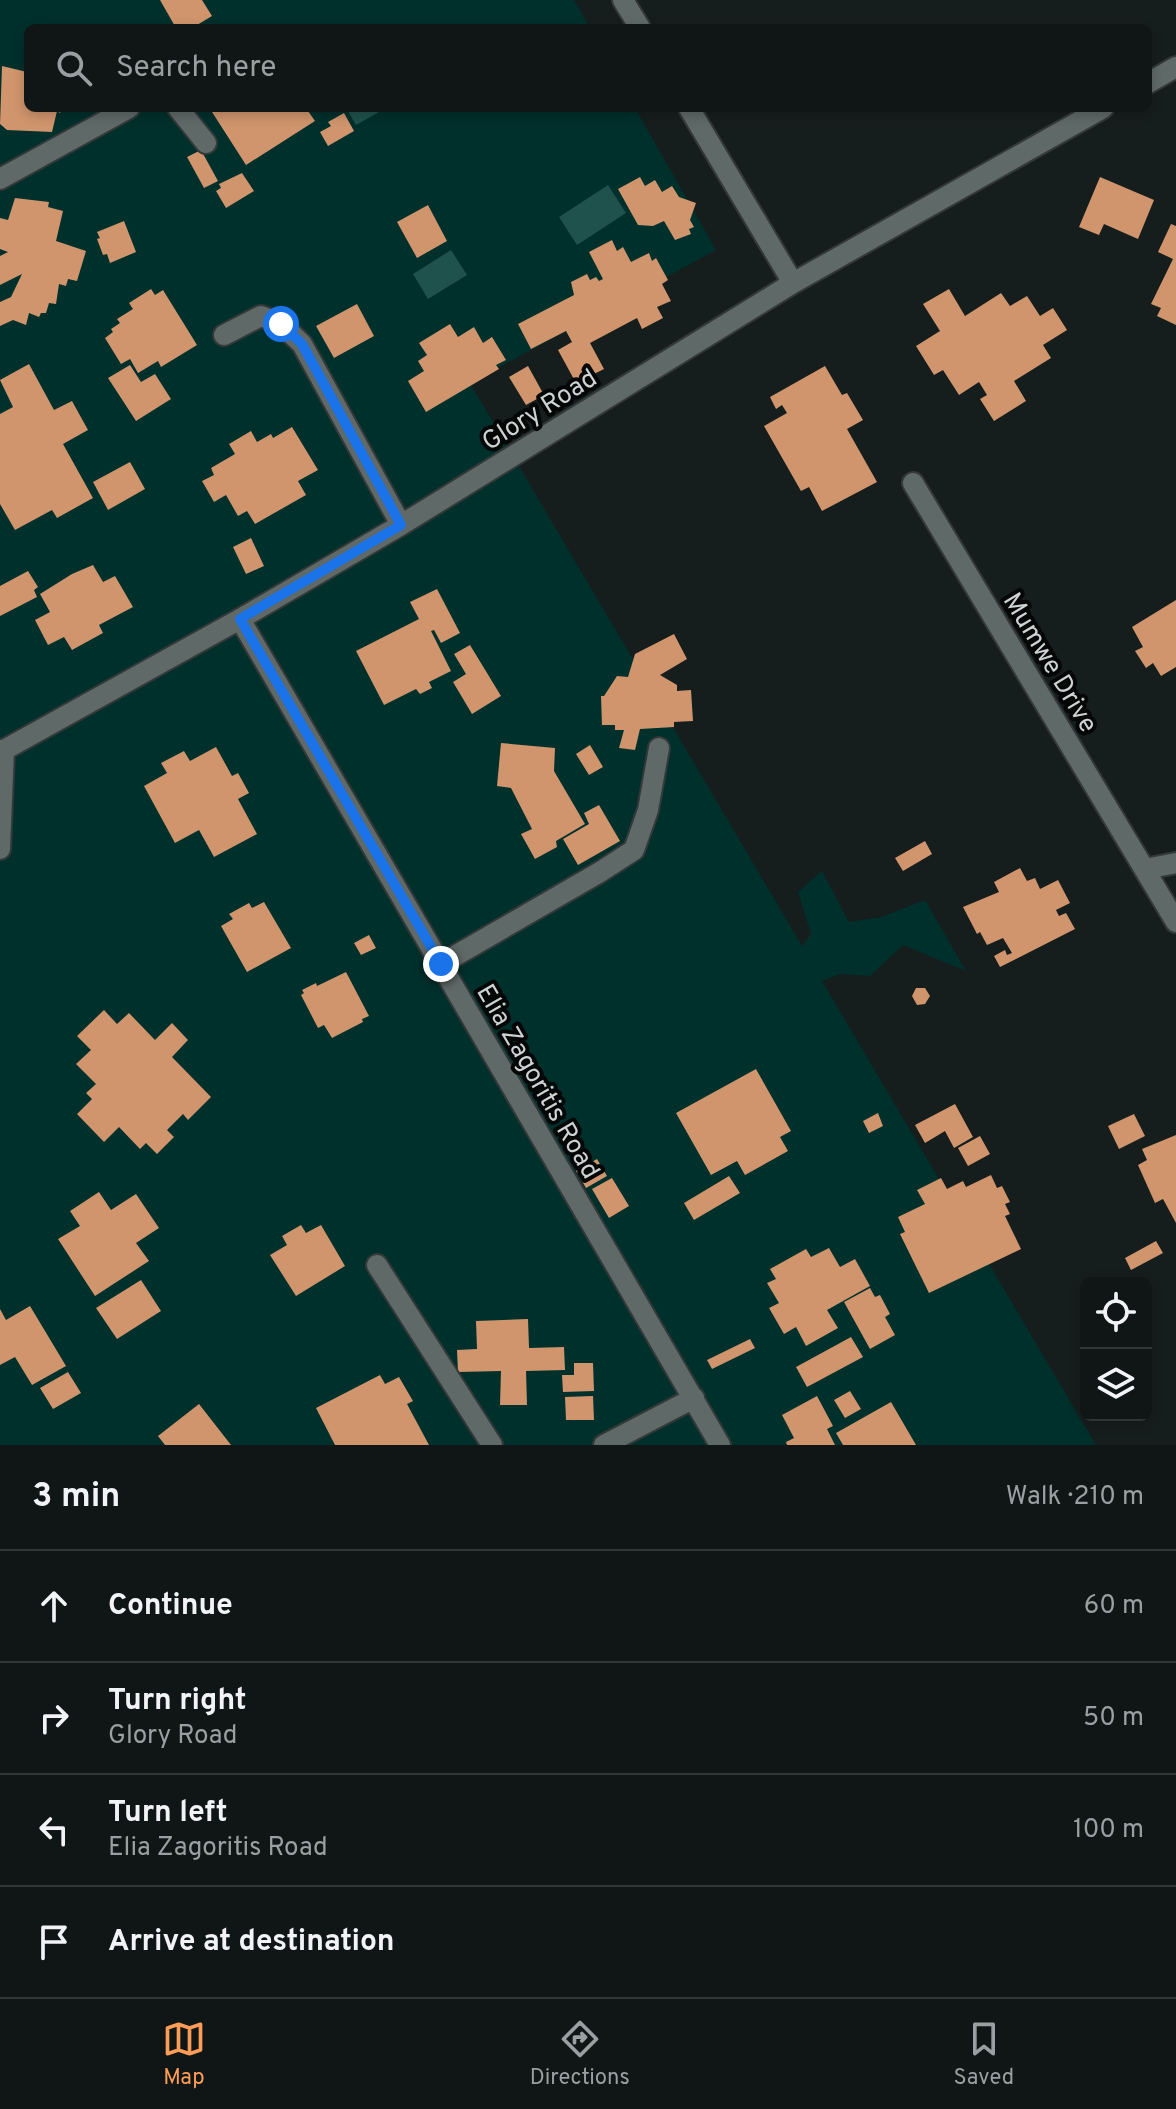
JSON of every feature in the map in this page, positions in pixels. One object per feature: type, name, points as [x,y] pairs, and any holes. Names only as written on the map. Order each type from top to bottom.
[{"type":"street","points":[[623,0],[638,24]]},
{"type":"street","points":[[1152,81],[1176,67]]},
{"type":"street","points":[[0,179],[122,112]]},
{"type":"street","points":[[181,112],[206,143]]},
{"type":"street","points":[[691,112],[793,283]]},
{"type":"street","name":"Glory Road","points":[[2,750],[240,619],[401,525],[793,283],[1096,112]]},
{"type":"street","points":[[224,335],[261,316],[281,324],[302,344],[401,525]]},
{"type":"street","name":"Mumwe Drive","points":[[913,483],[1176,922]]},
{"type":"street","name":"Elia Zagoritis Road","points":[[240,619],[720,1445]]},
{"type":"street","points":[[441,964],[634,850],[642,835],[659,748]]},
{"type":"street","points":[[0,849],[2,750]]},
{"type":"street","points":[[1145,869],[1176,863]]},
{"type":"street","points":[[377,1265],[492,1445]]},
{"type":"street","points":[[604,1445],[694,1398]]},
{"type":"shaded area","points":[[0,0],[574,0],[588,24],[24,24],[24,112],[637,112],[716,250],[470,383],[802,946],[811,934],[798,892],[822,871],[849,922],[881,917],[925,900],[966,971],[903,945],[870,976],[840,974],[822,981],[1096,1445],[0,1445]]},
{"type":"shaded area","points":[[348,112],[379,112],[356,125]]},
{"type":"shaded area","points":[[608,185],[626,213],[577,245],[559,217]]},
{"type":"shaded area","points":[[451,250],[467,275],[428,299],[413,274]]},
{"type":"building","points":[[160,0],[202,0],[212,16],[199,24],[174,24]]},
{"type":"building","points":[[2,66],[24,71],[24,112],[57,112],[52,132],[7,130],[0,124]]},
{"type":"building","points":[[212,112],[309,112],[315,121],[246,165]]},
{"type":"building","points":[[344,113],[354,131],[328,146],[320,132],[331,126],[328,122]]},
{"type":"building","points":[[201,150],[218,181],[204,188],[187,157]]},
{"type":"building","points":[[242,173],[254,191],[226,208],[216,191],[221,188],[219,184]]},
{"type":"building","points":[[640,177],[645,186],[655,180],[662,192],[672,186],[679,197],[696,203],[690,220],[694,227],[689,229],[691,234],[675,240],[664,221],[653,226],[638,225],[618,189]]},
{"type":"building","points":[[1100,177],[1154,200],[1138,239],[1104,224],[1099,235],[1079,227]]},
{"type":"building","points":[[15,198],[49,202],[48,207],[63,211],[56,241],[86,251],[77,281],[68,279],[66,286],[59,284],[56,304],[49,303],[46,313],[41,313],[39,317],[29,313],[26,325],[13,320],[0,326],[0,302],[11,297],[22,274],[0,285],[0,256],[8,252],[0,249],[0,218],[8,220]]},
{"type":"building","points":[[428,205],[447,241],[417,258],[397,222]]},
{"type":"building","points":[[124,221],[136,252],[110,263],[107,254],[103,255],[97,232]]},
{"type":"building","points":[[1171,224],[1176,226],[1176,325],[1157,316],[1161,308],[1151,304],[1173,259],[1158,252]]},
{"type":"building","points":[[612,240],[617,251],[623,247],[631,262],[649,253],[652,261],[656,258],[668,280],[662,284],[671,301],[657,307],[663,318],[642,329],[637,318],[590,343],[604,369],[576,383],[558,350],[572,342],[566,331],[531,349],[518,324],[574,295],[571,282],[587,274],[590,280],[596,277],[599,281],[603,279],[589,252]]},
{"type":"building","points":[[151,289],[155,295],[163,290],[197,345],[161,367],[158,361],[138,373],[130,359],[121,364],[105,338],[120,323],[117,319],[133,309],[129,303]]},
{"type":"building","points":[[949,289],[965,316],[1001,293],[1010,306],[1027,296],[1040,316],[1053,308],[1067,330],[1043,345],[1051,358],[1014,381],[1026,401],[994,421],[980,399],[987,395],[979,382],[959,395],[943,370],[934,375],[916,346],[940,331],[923,304]]},
{"type":"building","points":[[357,304],[374,336],[334,358],[316,326]]},
{"type":"building","points":[[450,324],[458,337],[474,327],[483,343],[492,337],[506,360],[496,365],[499,369],[426,412],[408,381],[424,371],[418,361],[427,355],[419,343]]},
{"type":"building","points":[[29,364],[54,410],[72,401],[88,430],[63,444],[93,498],[57,518],[52,510],[15,530],[0,504],[0,414],[13,407],[0,380]]},
{"type":"building","points":[[130,365],[141,382],[155,374],[171,399],[136,421],[108,378]]},
{"type":"building","points":[[528,366],[544,395],[526,405],[509,377]]},
{"type":"building","points":[[825,366],[842,395],[847,393],[863,420],[847,429],[877,482],[822,511],[809,487],[801,491],[764,426],[787,413],[782,405],[776,409],[770,397]]},
{"type":"building","points":[[292,427],[318,470],[298,481],[306,495],[255,524],[247,511],[238,516],[226,495],[214,502],[202,481],[214,475],[211,468],[235,454],[229,444],[251,431],[257,442],[271,434],[273,438]]},
{"type":"building","points":[[130,462],[145,489],[108,510],[93,482]]},
{"type":"building","points":[[251,538],[264,566],[246,574],[233,547]]},
{"type":"building","points":[[93,565],[103,582],[115,576],[133,607],[99,625],[103,633],[72,650],[64,637],[48,645],[35,620],[50,612],[40,594]]},
{"type":"building","points":[[28,571],[38,587],[34,590],[37,597],[0,616],[0,586]]},
{"type":"building","points":[[437,589],[460,633],[441,643],[434,630],[431,631],[451,671],[429,682],[432,688],[420,694],[416,689],[384,705],[356,651],[419,619],[410,602]]},
{"type":"building","points":[[1176,600],[1176,667],[1161,676],[1153,663],[1146,668],[1135,651],[1143,647],[1132,627]]},
{"type":"building","points":[[674,634],[687,659],[660,675],[677,685],[677,691],[691,690],[693,721],[674,722],[674,727],[640,729],[635,750],[619,748],[624,730],[615,730],[615,725],[602,725],[601,696],[617,676],[628,677],[635,654]]},
{"type":"building","points":[[470,645],[501,696],[472,714],[453,682],[466,674],[454,654]]},
{"type":"building","points":[[501,743],[555,748],[554,771],[585,824],[556,841],[557,847],[535,859],[521,834],[532,829],[511,788],[497,786]]},
{"type":"building","points":[[590,745],[603,767],[589,775],[576,754]]},
{"type":"building","points":[[216,747],[232,776],[238,773],[249,793],[238,799],[257,834],[214,857],[199,830],[175,843],[144,786],[167,773],[161,763],[184,751],[190,761]]},
{"type":"building","points":[[599,805],[620,841],[578,865],[563,839],[589,824],[584,813]]},
{"type":"building","points":[[925,841],[932,854],[903,871],[895,858]]},
{"type":"building","points":[[1020,868],[1027,881],[1035,878],[1040,889],[1058,880],[1070,903],[1056,910],[1059,916],[1066,913],[1075,929],[1000,967],[994,956],[1005,950],[1007,955],[1012,953],[1003,938],[987,945],[980,932],[977,934],[963,907],[999,892],[994,882]]},
{"type":"building","points":[[264,902],[291,948],[247,972],[221,926],[233,919],[229,914],[249,903],[252,908]]},
{"type":"building","points":[[369,935],[376,948],[361,955],[354,943]]},
{"type":"building","points":[[346,972],[369,1016],[332,1038],[324,1025],[318,1028],[301,995],[304,993],[302,990]]},
{"type":"building","points":[[916,988],[925,988],[930,996],[925,1004],[917,1005],[912,996]]},
{"type":"building","points":[[104,1010],[117,1024],[129,1013],[155,1040],[172,1023],[188,1040],[172,1057],[211,1097],[188,1120],[183,1114],[167,1130],[174,1137],[157,1154],[146,1143],[140,1149],[119,1127],[104,1142],[77,1114],[92,1099],[86,1093],[96,1084],[76,1064],[91,1050],[77,1036]]},
{"type":"building","points":[[756,1069],[791,1131],[780,1137],[788,1151],[745,1175],[737,1161],[711,1175],[676,1113]]},
{"type":"building","points":[[955,1104],[973,1137],[954,1148],[945,1131],[925,1143],[915,1125]]},
{"type":"building","points":[[878,1113],[883,1126],[869,1133],[863,1121]]},
{"type":"building","points":[[1134,1114],[1145,1136],[1119,1149],[1108,1126]]},
{"type":"building","points":[[1176,1135],[1176,1223],[1163,1199],[1155,1203],[1138,1165],[1147,1160],[1142,1149]]},
{"type":"building","points":[[980,1136],[990,1154],[968,1166],[958,1148]]},
{"type":"building","points":[[597,1159],[607,1176],[586,1188],[576,1171]]},
{"type":"building","points":[[991,1175],[997,1188],[1002,1186],[1010,1202],[1005,1204],[1010,1214],[1005,1216],[1021,1249],[929,1293],[900,1234],[905,1232],[898,1217],[925,1204],[917,1190],[941,1178],[947,1189],[963,1181],[966,1187]]},
{"type":"building","points":[[729,1176],[740,1193],[694,1220],[684,1203]]},
{"type":"building","points":[[612,1178],[629,1206],[609,1218],[592,1189]]},
{"type":"building","points":[[99,1192],[111,1210],[136,1194],[159,1228],[136,1243],[149,1261],[95,1296],[58,1239],[80,1226],[70,1211]]},
{"type":"building","points":[[301,1225],[306,1233],[321,1225],[345,1266],[296,1296],[270,1255],[287,1245],[282,1236]]},
{"type":"building","points":[[1156,1241],[1163,1253],[1131,1270],[1125,1258]]},
{"type":"building","points":[[829,1248],[840,1267],[855,1259],[870,1286],[827,1310],[838,1328],[806,1346],[796,1327],[784,1334],[769,1308],[779,1303],[767,1283],[776,1279],[770,1269],[806,1249],[811,1257]]},
{"type":"building","points":[[141,1280],[161,1311],[117,1339],[96,1308]]},
{"type":"building","points":[[870,1288],[875,1297],[880,1295],[890,1314],[885,1317],[895,1335],[870,1349],[844,1302]]},
{"type":"building","points":[[30,1306],[66,1366],[32,1385],[15,1357],[0,1365],[0,1309],[6,1320]]},
{"type":"building","points":[[528,1319],[529,1348],[564,1347],[565,1370],[526,1371],[527,1405],[500,1405],[501,1371],[458,1372],[457,1350],[477,1349],[476,1321]]},
{"type":"building","points":[[851,1337],[863,1357],[807,1387],[796,1367]]},
{"type":"building","points":[[750,1339],[755,1348],[712,1369],[707,1360]]},
{"type":"building","points":[[574,1363],[593,1363],[594,1391],[563,1392],[562,1375],[574,1375]]},
{"type":"building","points":[[68,1372],[81,1393],[53,1409],[40,1388]]},
{"type":"building","points":[[380,1375],[385,1384],[399,1377],[413,1401],[407,1404],[429,1445],[335,1445],[316,1408]]},
{"type":"building","points":[[850,1391],[861,1409],[845,1418],[834,1400]]},
{"type":"building","points":[[593,1396],[594,1420],[566,1420],[565,1397]]},
{"type":"building","points":[[817,1396],[833,1426],[827,1429],[835,1445],[787,1445],[786,1442],[794,1438],[782,1415]]},
{"type":"building","points":[[891,1402],[916,1445],[843,1445],[836,1433]]},
{"type":"building","points":[[199,1404],[231,1445],[165,1445],[158,1436]]},
{"type":"route","points":[[281,324],[302,344],[401,525],[240,619],[441,964]]}]
